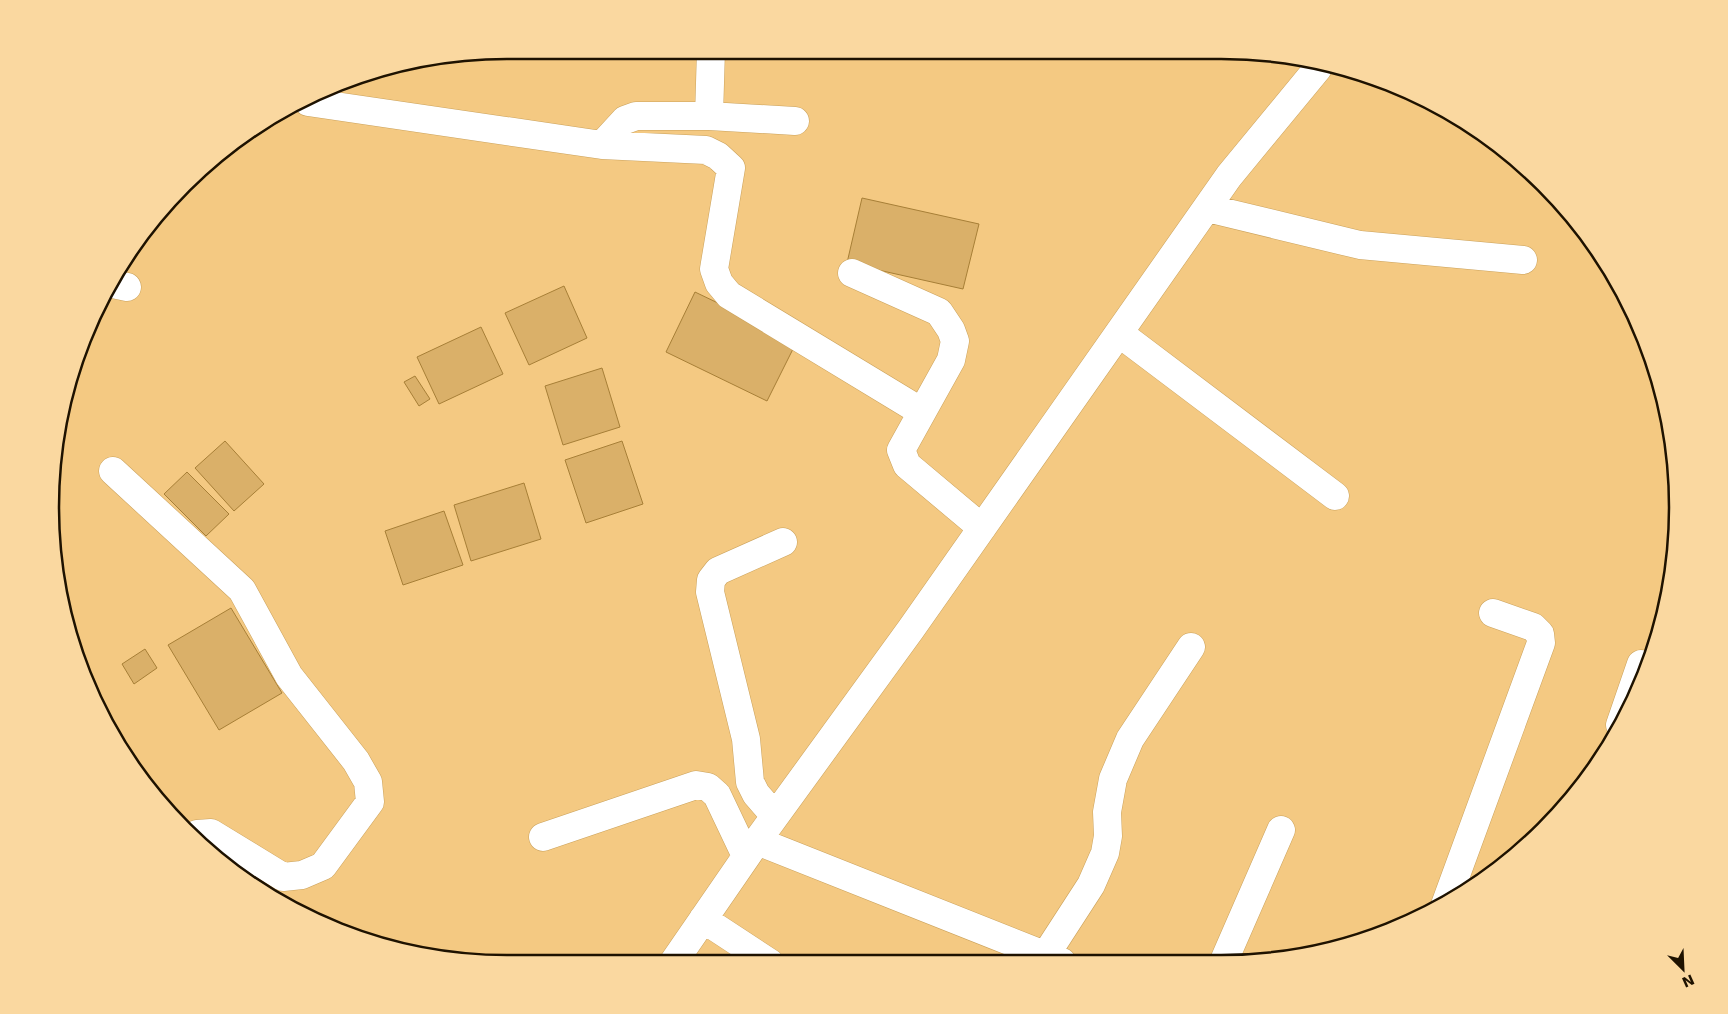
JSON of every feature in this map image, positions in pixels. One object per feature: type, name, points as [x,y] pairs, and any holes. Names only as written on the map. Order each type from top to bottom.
[{"type":"street","points":[[709,116],[711,59]]},
{"type":"street","points":[[678,955],[751,849],[982,528],[1229,176],[1317,69]]},
{"type":"street","points":[[314,103],[602,144],[706,150],[718,156],[731,168],[714,269],[724,289],[729,295],[922,412]]},
{"type":"street","points":[[602,144],[625,120],[636,116],[709,116],[794,121]]},
{"type":"street","points":[[1207,208],[1360,245],[1523,260]]},
{"type":"street","points":[[852,273],[939,312],[952,330],[955,341],[951,360],[901,450],[907,465],[982,528]]},
{"type":"street","points":[[1119,333],[1335,496]]},
{"type":"street","points":[[113,471],[242,590],[289,676],[356,761],[368,782],[370,802],[323,866],[302,875],[284,877],[211,833],[200,834]]},
{"type":"street","points":[[775,816],[756,794],[750,782],[746,739],[710,592],[711,580],[718,571],[783,542]]},
{"type":"street","points":[[1450,892],[1541,643],[1540,634],[1532,626],[1493,612]]},
{"type":"street","points":[[1056,955],[1105,853],[1108,836],[1107,812],[1113,779],[1130,739],[1191,647]]},
{"type":"street","points":[[543,837],[696,785],[708,787],[717,795],[751,849],[1043,955]]},
{"type":"street","points":[[1227,955],[1281,830]]},
{"type":"street","points":[[703,919],[758,955]]},
{"type":"building","points":[[862,198],[979,224],[963,289],[847,263]]},
{"type":"building","points":[[564,286],[587,338],[529,365],[505,313]]},
{"type":"building","points":[[695,292],[797,341],[767,401],[666,352]]},
{"type":"building","points":[[481,327],[503,374],[439,404],[417,357]]},
{"type":"building","points":[[602,368],[620,427],[563,445],[545,386]]},
{"type":"building","points":[[415,376],[430,399],[419,406],[404,382]]},
{"type":"building","points":[[225,441],[264,484],[234,511],[195,468]]},
{"type":"building","points":[[622,441],[643,504],[586,523],[565,460]]},
{"type":"building","points":[[187,472],[229,514],[206,536],[164,494]]},
{"type":"building","points":[[524,483],[541,539],[471,561],[454,505]]},
{"type":"building","points":[[444,511],[463,565],[403,585],[385,531]]},
{"type":"building","points":[[231,608],[282,693],[219,730],[168,645]]},
{"type":"building","points":[[145,649],[157,668],[134,684],[122,664]]}]
